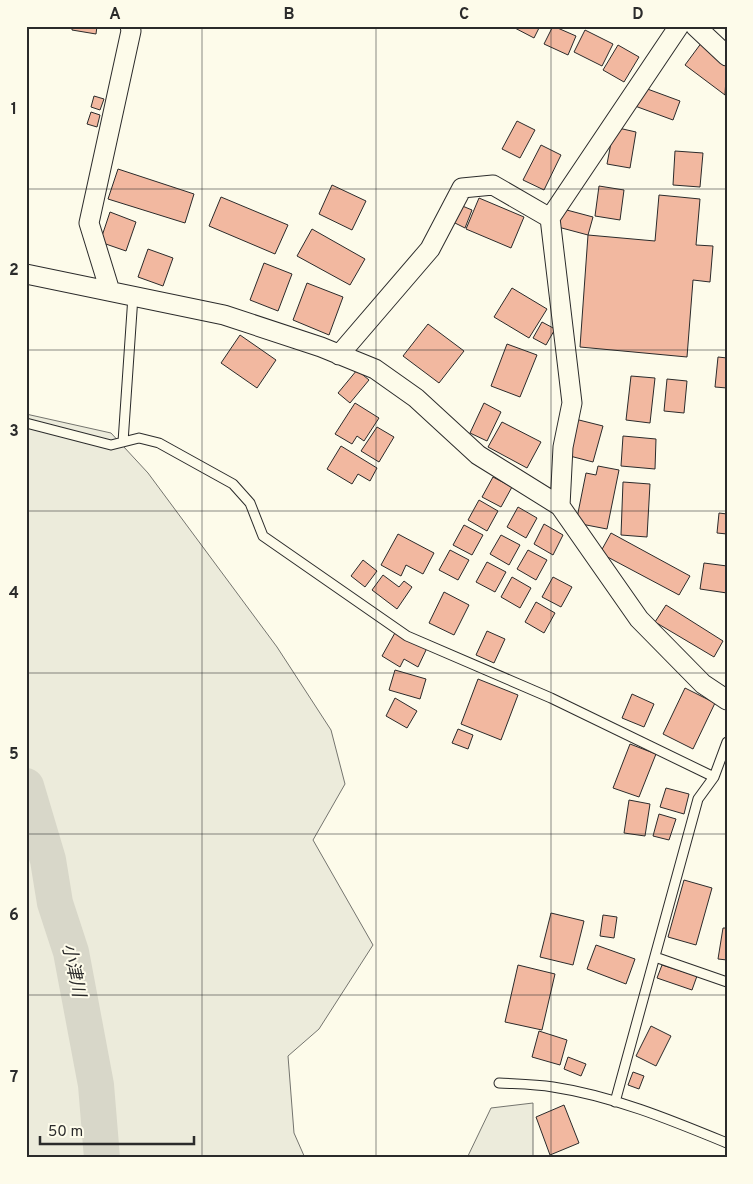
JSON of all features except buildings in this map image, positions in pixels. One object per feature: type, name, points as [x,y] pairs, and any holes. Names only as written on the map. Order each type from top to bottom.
[{"type":"street","points":[[110,292],[89,223],[131,31],[130,26]]},
{"type":"street","points":[[695,26],[727,56]]},
{"type":"street","points":[[560,506],[562,447],[572,402],[550,218],[674,28]]},
{"type":"street","points":[[339,355],[430,249],[462,188],[493,185],[550,218]]},
{"type":"street","points":[[26,274],[224,315],[375,369],[416,398],[478,455],[560,506],[639,619],[703,684],[727,700]]},
{"type":"lane","points":[[123,442],[133,296]]},
{"type":"lane","points":[[26,424],[111,445],[139,438],[159,443],[233,484],[250,504],[263,536],[407,636],[551,698],[714,776]]},
{"type":"lane","points":[[615,1102],[698,799],[714,776],[727,742]]},
{"type":"lane","points":[[655,957],[727,982]]},
{"type":"lane","points":[[499,1083],[553,1087],[615,1102],[651,1113],[727,1143]]},
{"type":"shaded area","points":[[26,414],[111,433],[148,473],[277,647],[331,730],[345,784],[313,840],[373,945],[319,1029],[288,1056],[294,1133],[305,1158],[26,1158]]},
{"type":"shaded area","points":[[533,1103],[533,1158],[467,1158],[491,1108]]},
{"type":"waterway","name":"小津川","points":[[26,786],[48,860],[55,903],[71,952],[96,1085],[102,1158]]}]
